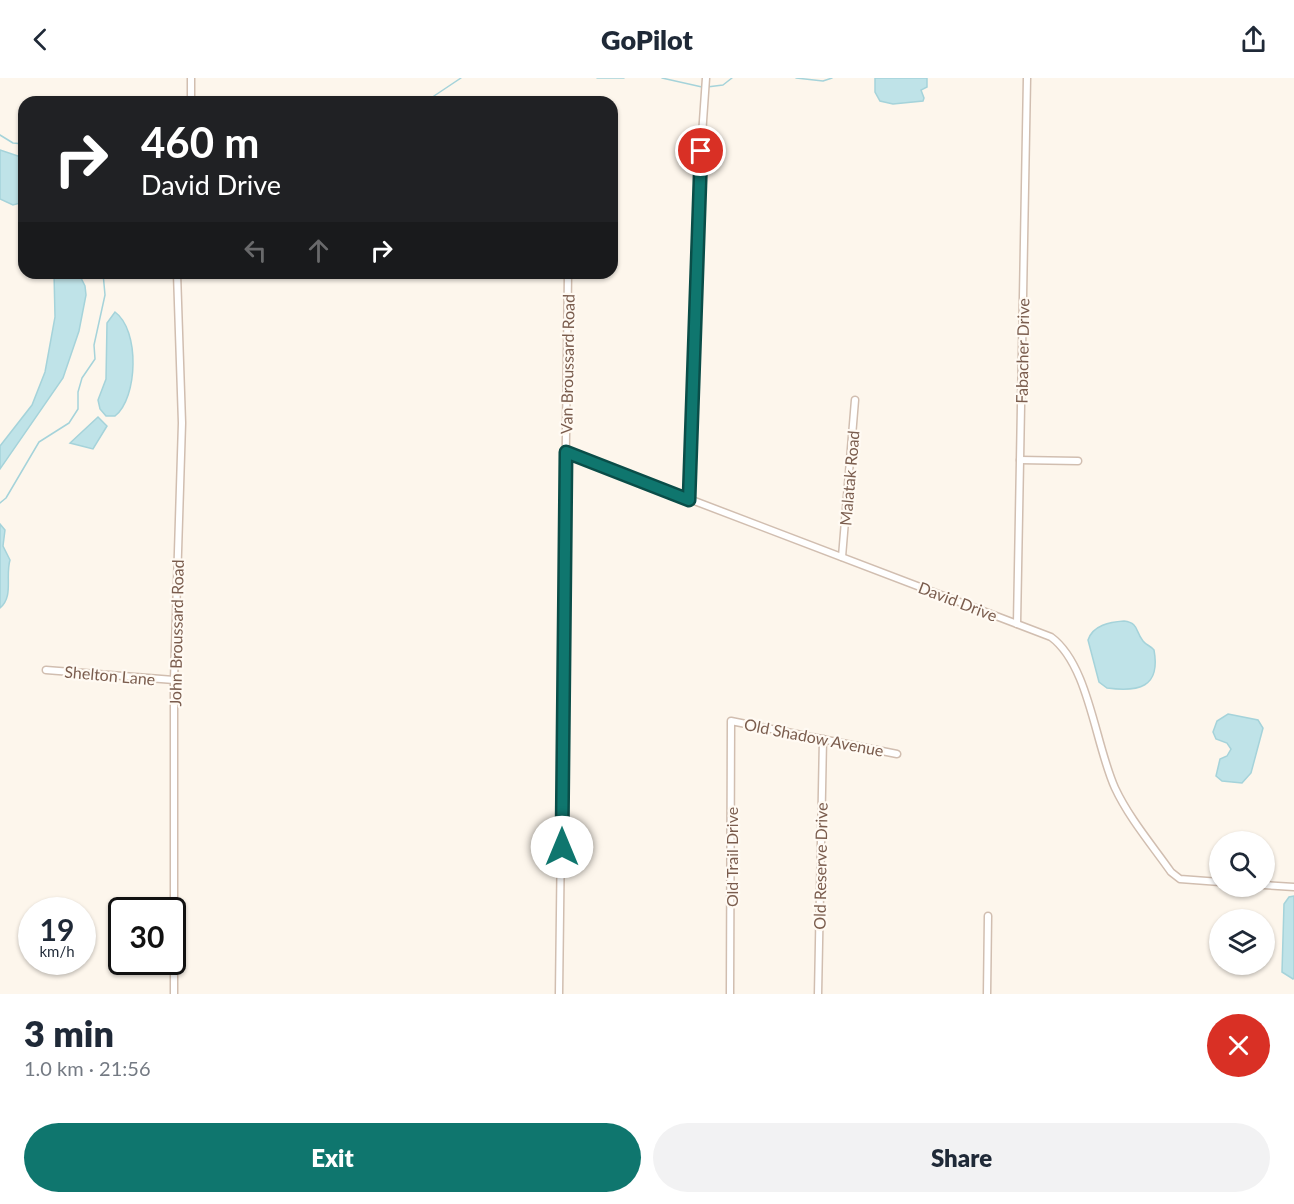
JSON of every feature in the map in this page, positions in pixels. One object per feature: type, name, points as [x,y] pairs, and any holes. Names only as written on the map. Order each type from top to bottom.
[{"type":"street","points":[[191,78],[191,96]]},
{"type":"street","name":"Fabacher Drive","points":[[1017,624],[1027,78]]},
{"type":"street","points":[[689,500],[700,177],[706,79]]},
{"type":"street","name":"John Broussard Road","points":[[174,994],[174,680],[182,423],[177,279]]},
{"type":"street","name":"Van Broussard Road","points":[[559,994],[568,279]]},
{"type":"street","name":"Malatak Road","points":[[842,557],[855,400]]},
{"type":"street","name":"David Drive","points":[[566,452],[1051,637],[1070,656],[1114,786],[1171,872],[1180,879],[1209,881]]},
{"type":"street","points":[[1020,460],[1078,461]]},
{"type":"street","name":"Shelton Lane","points":[[46,670],[174,680]]},
{"type":"street","name":"Old Shadow Avenue","points":[[731,721],[897,754]]},
{"type":"street","name":"Old Trail Drive","points":[[730,994],[731,721]]},
{"type":"street","name":"Old Reserve Drive","points":[[818,994],[823,739]]},
{"type":"street","points":[[1275,886],[1294,887]]},
{"type":"street","points":[[987,994],[988,916]]},
{"type":"water","points":[[875,78],[927,78],[927,87],[921,90],[923,101],[893,104],[880,101],[875,92]]},
{"type":"water","points":[[0,150],[18,156],[18,204],[13,205],[0,199]]},
{"type":"water","points":[[54,279],[82,279],[86,295],[79,331],[63,378],[0,469],[0,446],[32,405],[45,372],[55,317]]},
{"type":"water","points":[[115,312],[129,333],[132,348],[132,380],[123,407],[115,416],[106,416],[100,409],[98,400],[106,379],[107,323]]},
{"type":"water","points":[[98,417],[107,426],[93,449],[70,443]]},
{"type":"water","points":[[0,524],[5,530],[3,546],[10,560],[7,598],[0,608]]},
{"type":"water","points":[[1124,621],[1132,624],[1143,641],[1154,650],[1154,673],[1145,685],[1137,688],[1107,688],[1099,682],[1088,640],[1098,628],[1108,623]]},
{"type":"water","points":[[1228,714],[1258,720],[1263,728],[1251,773],[1242,783],[1222,781],[1216,776],[1220,759],[1227,756],[1231,749],[1227,743],[1216,739],[1213,732],[1217,721]]},
{"type":"water","points":[[1294,896],[1293,979],[1282,972],[1284,904],[1289,897]]},
{"type":"waterway","points":[[434,96],[461,78]]},
{"type":"waterway","points":[[597,78],[624,78]]},
{"type":"waterway","points":[[662,78],[702,87]]},
{"type":"waterway","points":[[707,87],[723,85],[732,78]]},
{"type":"waterway","points":[[796,78],[823,81],[832,78]]},
{"type":"waterway","points":[[0,135],[18,143]]},
{"type":"waterway","points":[[0,503],[6,498],[39,442],[69,423],[78,409],[78,392],[82,378],[95,359],[94,345],[105,295],[104,279]]},
{"type":"route","points":[[562,847],[566,452],[689,500],[701,151]]}]
